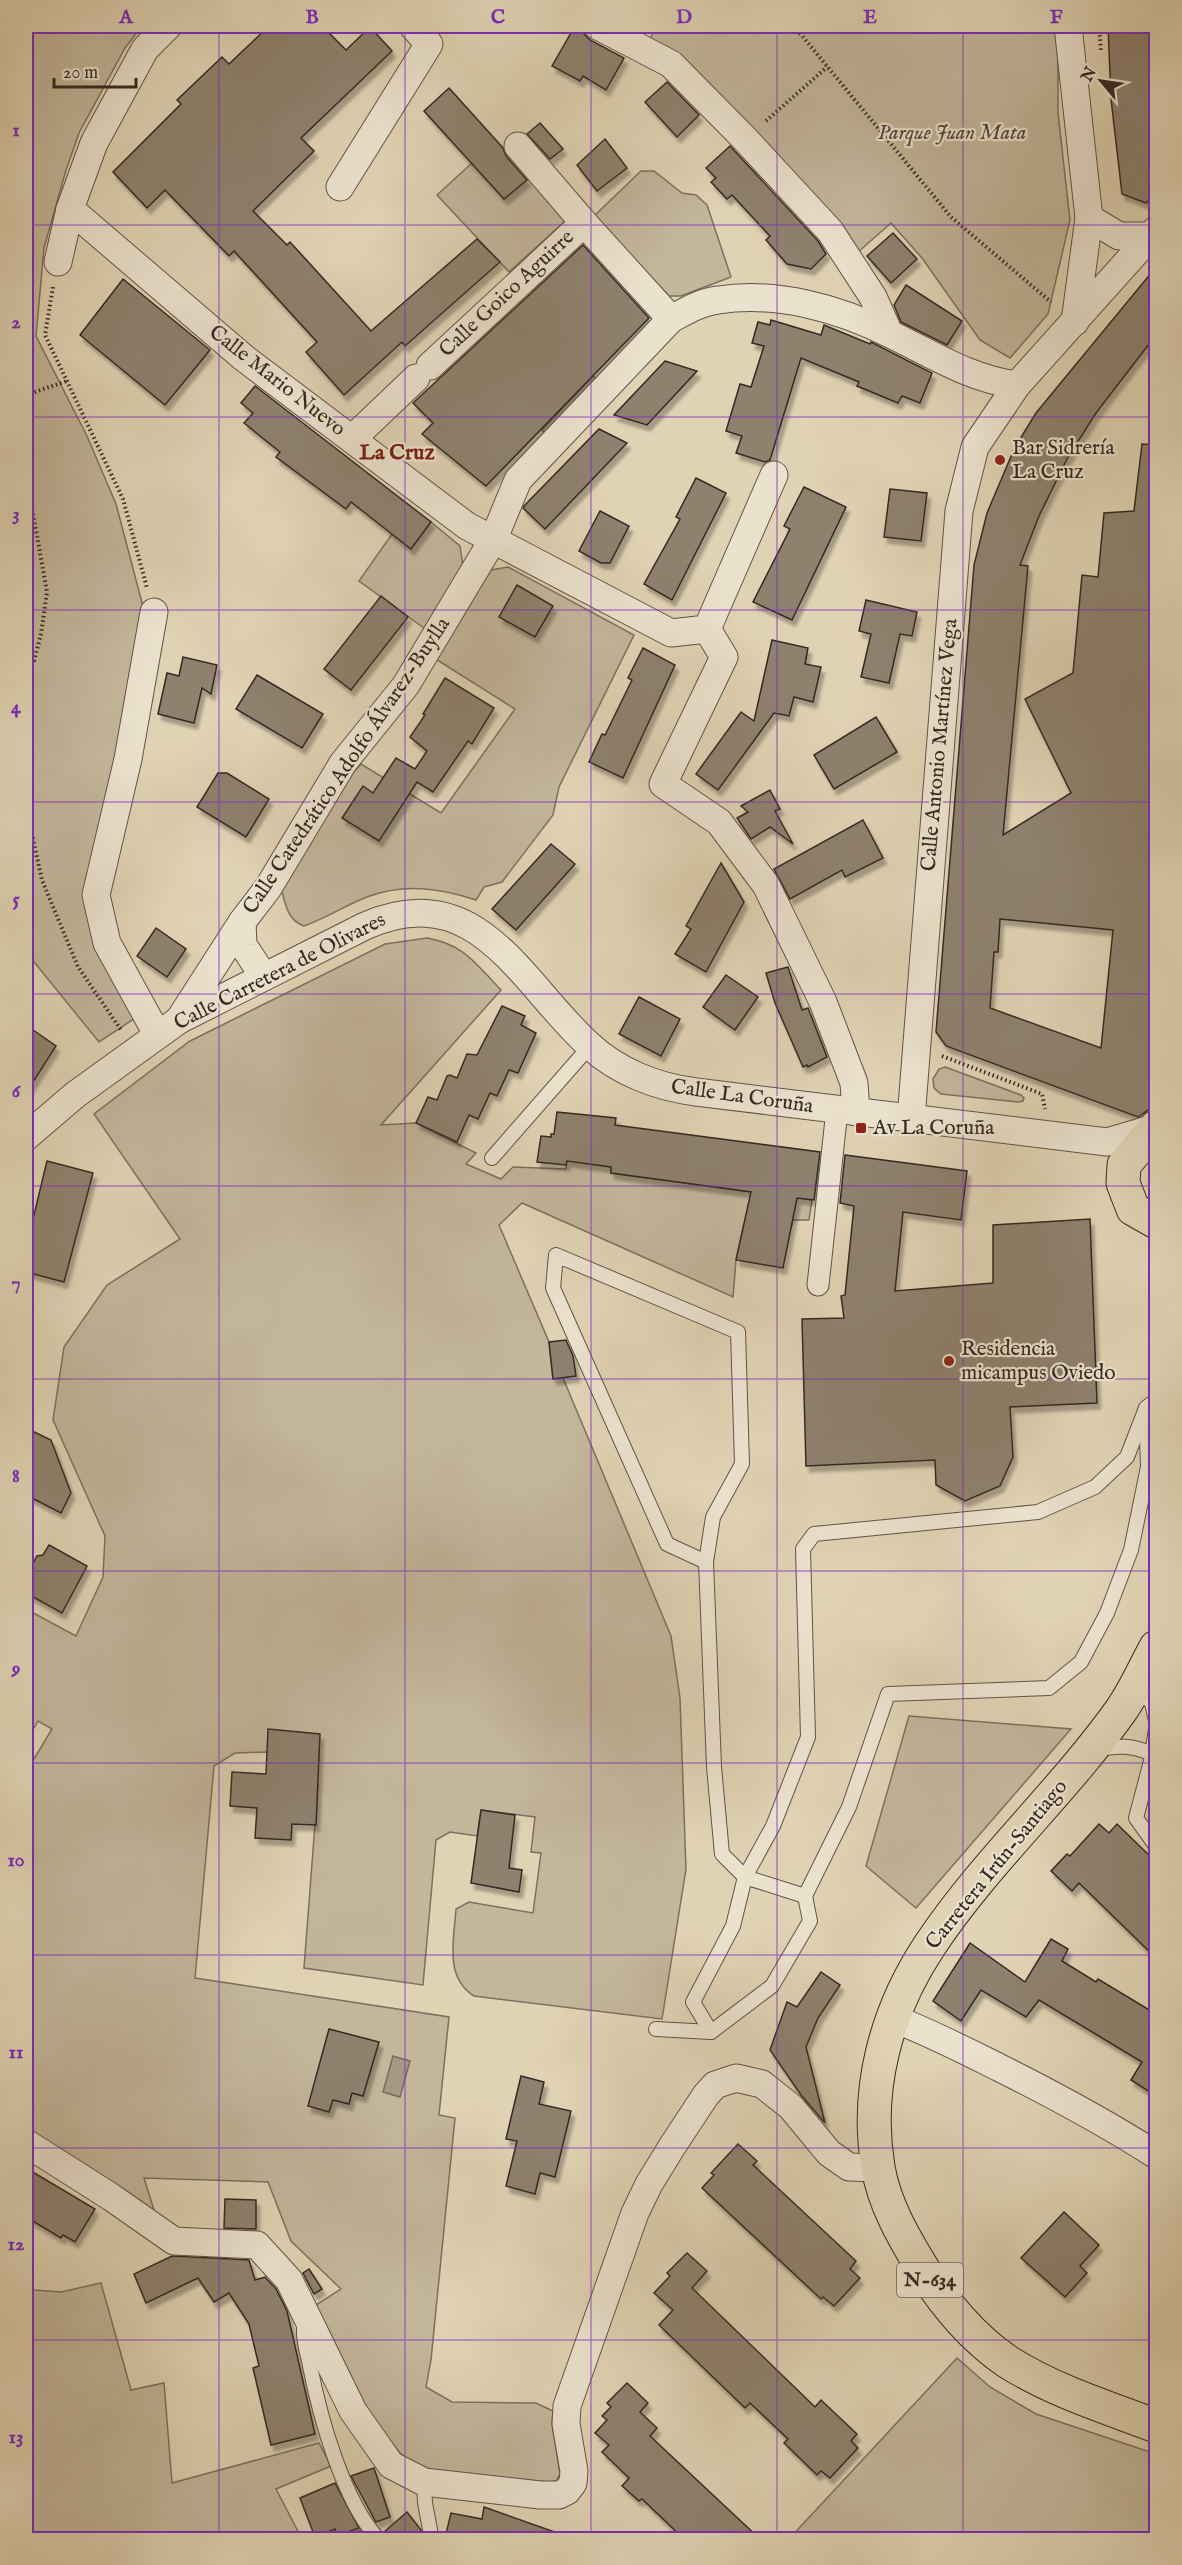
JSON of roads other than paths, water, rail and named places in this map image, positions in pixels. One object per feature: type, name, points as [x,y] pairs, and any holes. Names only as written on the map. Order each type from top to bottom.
[{"type":"highway","points":[[1156,1128],[1116,1153],[1133,1209],[1156,1222]]},
{"type":"highway","name":"Carretera Irún-Santiago","points":[[1156,1647],[1123,1707],[954,1912],[916,1968],[892,2019],[881,2053],[875,2088],[878,2168],[902,2235],[939,2295],[981,2340],[1006,2361],[1051,2387],[1156,2426]]},
{"type":"street","points":[[58,262],[70,209],[94,143],[145,50],[168,26]]},
{"type":"street","points":[[340,187],[429,44],[412,26]]},
{"type":"street","points":[[598,26],[671,64],[745,139],[830,231],[873,297],[889,333]]},
{"type":"street","points":[[1068,26],[1089,218],[1074,322]]},
{"type":"street","points":[[518,146],[671,319]]},
{"type":"street","name":"Calle Mario Nuevo","points":[[70,209],[244,358],[467,526],[494,538],[671,633],[707,629]]},
{"type":"street","points":[[1089,218],[1119,236],[1154,233]]},
{"type":"street","name":"Calle Goico Aguirre","points":[[352,439],[584,223]]},
{"type":"street","points":[[1017,385],[1154,233]]},
{"type":"street","name":"Calle Catedrático Adolfo Álvarez-Buylla","points":[[168,1027],[268,888],[343,764],[406,685],[494,538],[518,480],[671,319],[694,307],[716,300],[754,298],[792,301],[864,322],[970,374],[994,382],[1017,385]]},
{"type":"street","name":"Calle Antonio Martínez Vega","points":[[910,1119],[959,511],[975,447],[1017,385]]},
{"type":"street","points":[[774,475],[707,629],[724,657],[663,784],[719,822],[766,885],[823,1002],[854,1083],[846,1111]]},
{"type":"street","points":[[154,612],[128,759],[96,895],[107,943],[168,1027]]},
{"type":"street","name":"Calle Carretera de Olivares","points":[[26,1137],[75,1095],[168,1027],[385,917],[417,911],[448,916],[476,929],[497,947],[590,1046]]},
{"type":"street","points":[[242,922],[243,945],[264,977]]},
{"type":"street","name":"Calle La Coruña","points":[[590,1046],[638,1077],[674,1089],[910,1119],[1116,1153]]},
{"type":"street","name":"Calle La Coruña","points":[[818,1285],[846,1111]]},
{"type":"street","points":[[892,2019],[925,2030],[1035,2085],[1118,2130],[1156,2155]]},
{"type":"street","points":[[26,2143],[111,2197],[174,2241],[257,2245],[289,2280],[353,2411],[391,2466],[424,2482],[540,2495],[559,2495],[567,2491],[573,2483],[574,2471],[567,2436],[566,2414],[598,2314],[642,2197],[692,2116],[715,2085],[736,2078],[762,2084],[791,2107],[822,2146],[842,2163],[849,2167],[878,2168]]},
{"type":"lane","points":[[492,1158],[590,1046]]},
{"type":"lane","points":[[706,1562],[667,1544],[553,1288],[556,1254],[738,1332],[742,1464],[713,1517],[706,1562],[714,1767],[722,1854],[745,1877],[805,1896]]},
{"type":"lane","points":[[711,2032],[693,2002],[733,1926],[745,1877],[773,1826],[808,1737],[803,1549],[814,1534],[1038,1512],[1095,1487],[1121,1463],[1127,1457],[1151,1404]]},
{"type":"lane","points":[[656,2029],[711,2032],[772,1986],[810,1921],[805,1896],[849,1807],[888,1695],[1049,1688],[1081,1662],[1107,1613],[1131,1550],[1149,1467],[1151,1404]]},
{"type":"lane","points":[[1135,1686],[1152,1703],[1156,1721]]},
{"type":"lane","points":[[1156,1729],[1136,1818],[1156,1846]]},
{"type":"lane","points":[[1087,1753],[1116,1746],[1139,1748],[1152,1754]]},
{"type":"lane","points":[[306,2314],[304,2334],[317,2401],[338,2466],[369,2528],[379,2540]]},
{"type":"lane","points":[[424,2482],[425,2503],[434,2539]]},
{"type":"place","name":"Bar Sidrería La Cruz","points":[[1000,460]]},
{"type":"place","name":"Av La Coruña","points":[[861,1128]]},
{"type":"place","name":"Residencia micampus Oviedo","points":[[949,1361]]},
{"type":"district","name":"La Cruz","points":[[397,453]]},
{"type":"park label","name":"Parque Juan Mata","points":[[952,133]]}]
